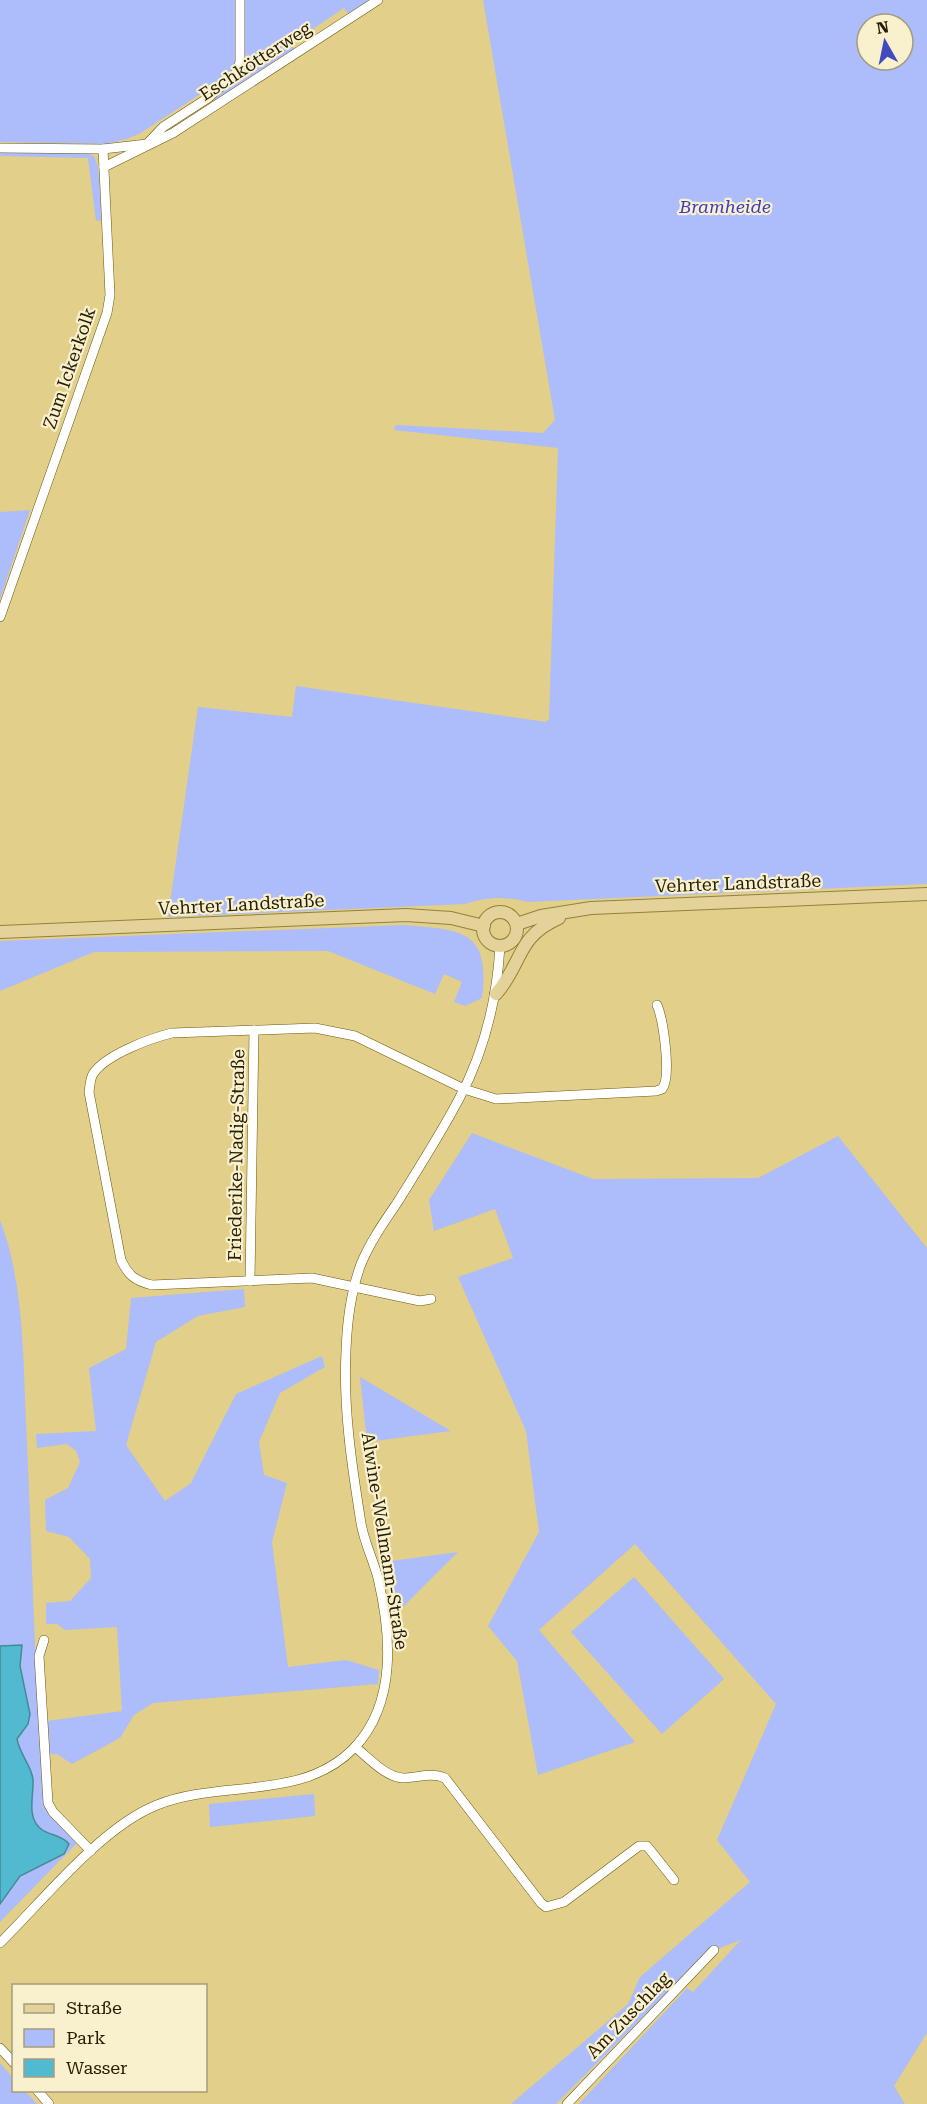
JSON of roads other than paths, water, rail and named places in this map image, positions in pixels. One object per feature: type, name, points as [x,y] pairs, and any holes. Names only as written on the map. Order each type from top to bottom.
[{"type":"main road","name":"Vehrter Landstraße","points":[[517,924],[567,911],[617,906],[927,894]]},
{"type":"main road","points":[[496,994],[508,980],[519,953],[534,932],[567,911]]},
{"type":"main road","points":[[497,912],[511,916],[517,924],[518,931],[513,941],[500,946],[488,941],[484,926],[488,917],[497,912]]},
{"type":"main road","name":"Vehrter Landstraße","points":[[0,932],[406,915],[451,918],[484,926]]},
{"type":"street","points":[[105,167],[147,144],[164,127],[208,98],[236,73],[240,62],[240,0]]},
{"type":"street","name":"Eschkötterweg","points":[[147,144],[173,133],[378,0]]},
{"type":"street","points":[[0,148],[103,149],[147,144]]},
{"type":"street","name":"Zum Ickerkolk","points":[[0,616],[107,313],[110,295],[103,149]]},
{"type":"street","name":"Alwine-Wellmann-Straße","points":[[0,1943],[91,1851],[130,1819],[154,1806],[207,1790],[295,1782],[336,1763],[355,1747],[380,1708],[388,1667],[378,1580],[362,1525],[347,1407],[346,1349],[354,1287],[362,1262],[375,1238],[429,1152],[464,1089],[496,994],[500,946]]},
{"type":"street","points":[[431,1299],[420,1301],[312,1278],[152,1285],[138,1282],[127,1273],[121,1260],[89,1092],[91,1076],[101,1063],[154,1037],[172,1033],[315,1028],[355,1036],[464,1089],[496,1100],[662,1089],[666,1079],[662,1017],[657,1005]]},
{"type":"street","name":"Friederike-Nadig-Straße","points":[[250,1281],[254,1030]]},
{"type":"street","points":[[44,1640],[39,1656],[48,1803],[53,1812],[91,1851]]},
{"type":"street","points":[[355,1747],[390,1775],[401,1778],[431,1775],[445,1778],[540,1903],[546,1907],[564,1902],[639,1846],[647,1846],[674,1880]]},
{"type":"street","name":"Am Zuschlag","points":[[567,2104],[714,1950]]},
{"type":"street","points":[[0,2048],[12,2061]]},
{"type":"street","points":[[38,2092],[49,2104]]},
{"type":"water","points":[[22,1645],[20,1666],[30,1714],[28,1724],[17,1739],[33,1779],[32,1812],[36,1824],[41,1829],[63,1838],[69,1844],[64,1854],[20,1876],[0,1904],[0,1646]]},
{"type":"park label","name":"Bramheide","points":[[725,206]]}]
